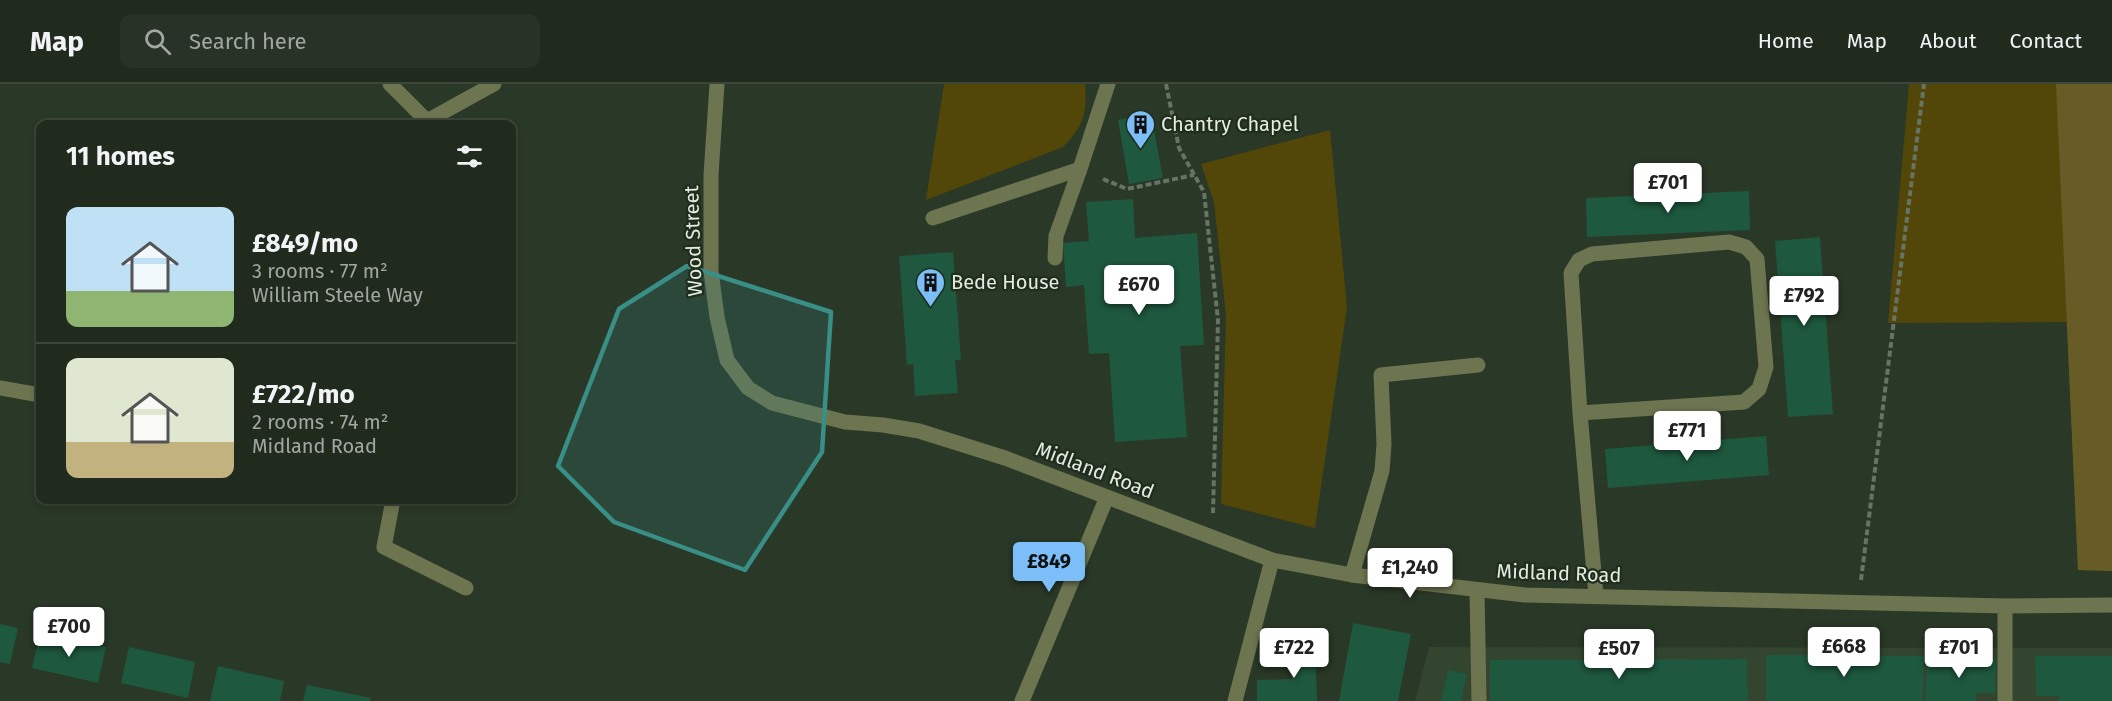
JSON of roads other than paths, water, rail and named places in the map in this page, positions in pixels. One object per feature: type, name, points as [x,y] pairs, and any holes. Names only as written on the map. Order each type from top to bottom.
[{"type":"street","points":[[390,84],[423,120]]},
{"type":"street","points":[[431,120],[494,84]]},
{"type":"street","name":"Wood Street","points":[[717,84],[711,176],[711,271],[717,317],[727,360],[748,388]]},
{"type":"street","points":[[1056,258],[1056,236],[1108,84]]},
{"type":"street","points":[[933,218],[1080,169]]},
{"type":"street","points":[[1580,413],[1744,402],[1758,389],[1766,368],[1757,259],[1746,247],[1729,242],[1592,254],[1579,260],[1571,273],[1580,413],[1596,596]]},
{"type":"street","points":[[1352,575],[1383,471],[1381,375],[1478,365]]},
{"type":"street","points":[[0,388],[36,393]]},
{"type":"street","name":"Midland Road","points":[[748,388],[772,403],[802,412],[845,422],[919,431],[1005,458],[1272,560],[1352,575],[1525,595],[2005,606],[2112,606]]},
{"type":"street","points":[[1022,701],[1107,497]]},
{"type":"street","points":[[392,504],[384,547],[466,588]]},
{"type":"street","points":[[1235,701],[1272,560]]},
{"type":"street","points":[[1477,590],[1479,701]]},
{"type":"street","points":[[2005,606],[2005,701]]},
{"type":"place","name":"Chantry Chapel","points":[[1140,150]]},
{"type":"place","name":"Bede House","points":[[930,308]]}]
